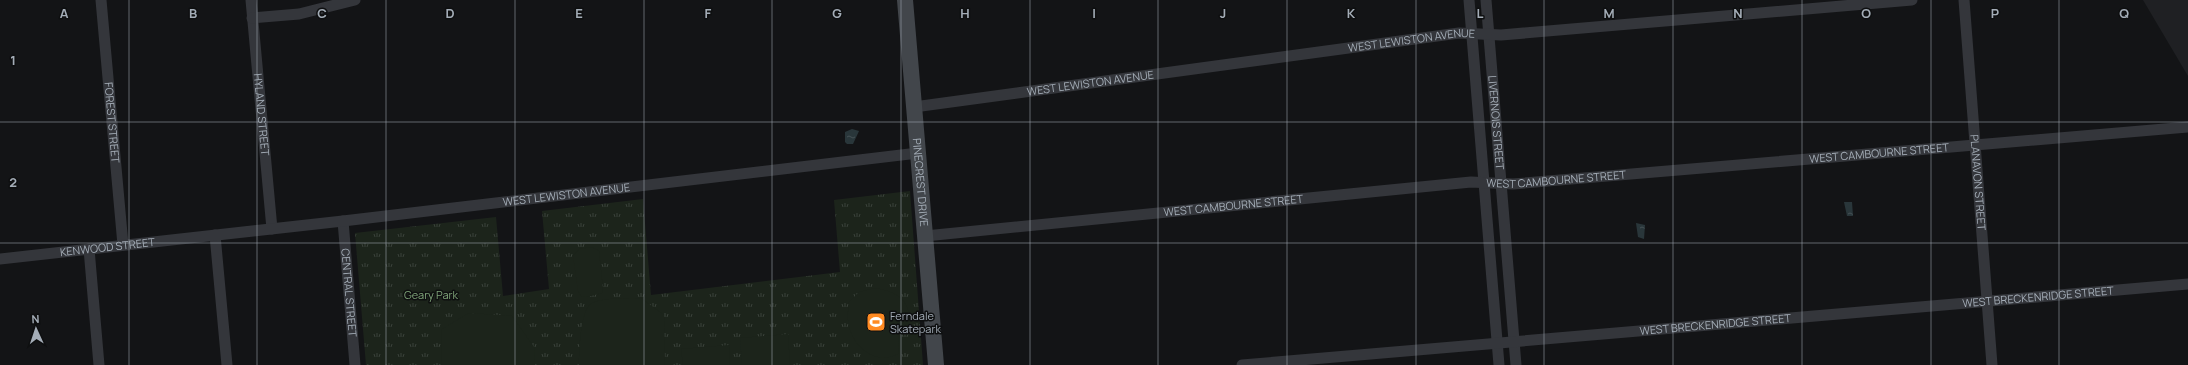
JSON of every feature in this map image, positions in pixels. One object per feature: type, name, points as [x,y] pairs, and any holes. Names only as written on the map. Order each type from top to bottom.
[{"type":"street","name":"FOREST STREET","points":[[101,0],[122,245]]},
{"type":"street","name":"HYLAND STREET","points":[[251,0],[272,230]]},
{"type":"street","points":[[252,18],[299,14],[355,0]]},
{"type":"street","name":"PINECREST DRIVE","points":[[905,0],[936,365]]},
{"type":"street","name":"LIVERNOIS STREET","points":[[1470,0],[1499,365]]},
{"type":"street","name":"LIVERNOIS STREET","points":[[1486,0],[1516,365]]},
{"type":"street","name":"WEST LEWISTON AVENUE","points":[[914,107],[1459,33],[1489,34],[1912,0]]},
{"type":"street","name":"PLANAVON STREET","points":[[1964,0],[1992,365]]},
{"type":"street","name":"WEST CAMBOURNE STREET","points":[[925,236],[1471,182],[1501,184],[2188,127]]},
{"type":"street","name":"WEST LEWISTON AVENUE","points":[[215,235],[343,222],[918,153]]},
{"type":"street","name":"CENTRAL STREET","points":[[343,222],[355,365]]},
{"type":"street","name":"KENWOOD STREET","points":[[0,259],[215,235]]},
{"type":"street","points":[[215,235],[227,365]]},
{"type":"street","points":[[89,249],[99,365]]},
{"type":"street","name":"WEST BRECKENRIDGE STREET","points":[[1242,365],[2188,284]]},
{"type":"shaded area","points":[[2143,0],[2188,0],[2188,76]]},
{"type":"green space","name":"Geary Park","points":[[910,191],[923,365],[366,365],[355,233],[496,217],[503,296],[549,289],[542,211],[643,199],[651,295],[840,272],[834,200]]},
{"type":"green space","points":[[592,247],[599,251],[603,289],[602,293],[587,297],[581,296],[578,291],[573,256],[579,249]]},
{"type":"green space","name":"Ferndale Skatepark","points":[[875,288],[897,295],[905,303],[909,314],[899,328],[898,354],[890,357],[882,358],[868,353],[856,342],[849,327],[849,302],[859,292]]},
{"type":"green space","points":[[641,298],[664,315],[665,365],[579,365],[581,332],[588,307],[592,303],[603,300]]},
{"type":"green space","points":[[469,313],[512,316],[534,347],[535,365],[441,365],[442,329]]},
{"type":"green space","points":[[788,334],[790,365],[742,365],[740,338]]},
{"type":"green space","points":[[729,345],[730,365],[683,365],[681,349]]},
{"type":"water","points":[[852,129],[859,131],[853,144],[847,144],[845,142],[845,132]]},
{"type":"water","points":[[1844,202],[1852,202],[1853,216],[1847,216]]},
{"type":"water","points":[[1636,223],[1645,225],[1644,239],[1638,237]]},
{"type":"place","name":"Ferndale Skatepark","points":[[876,322]]}]
